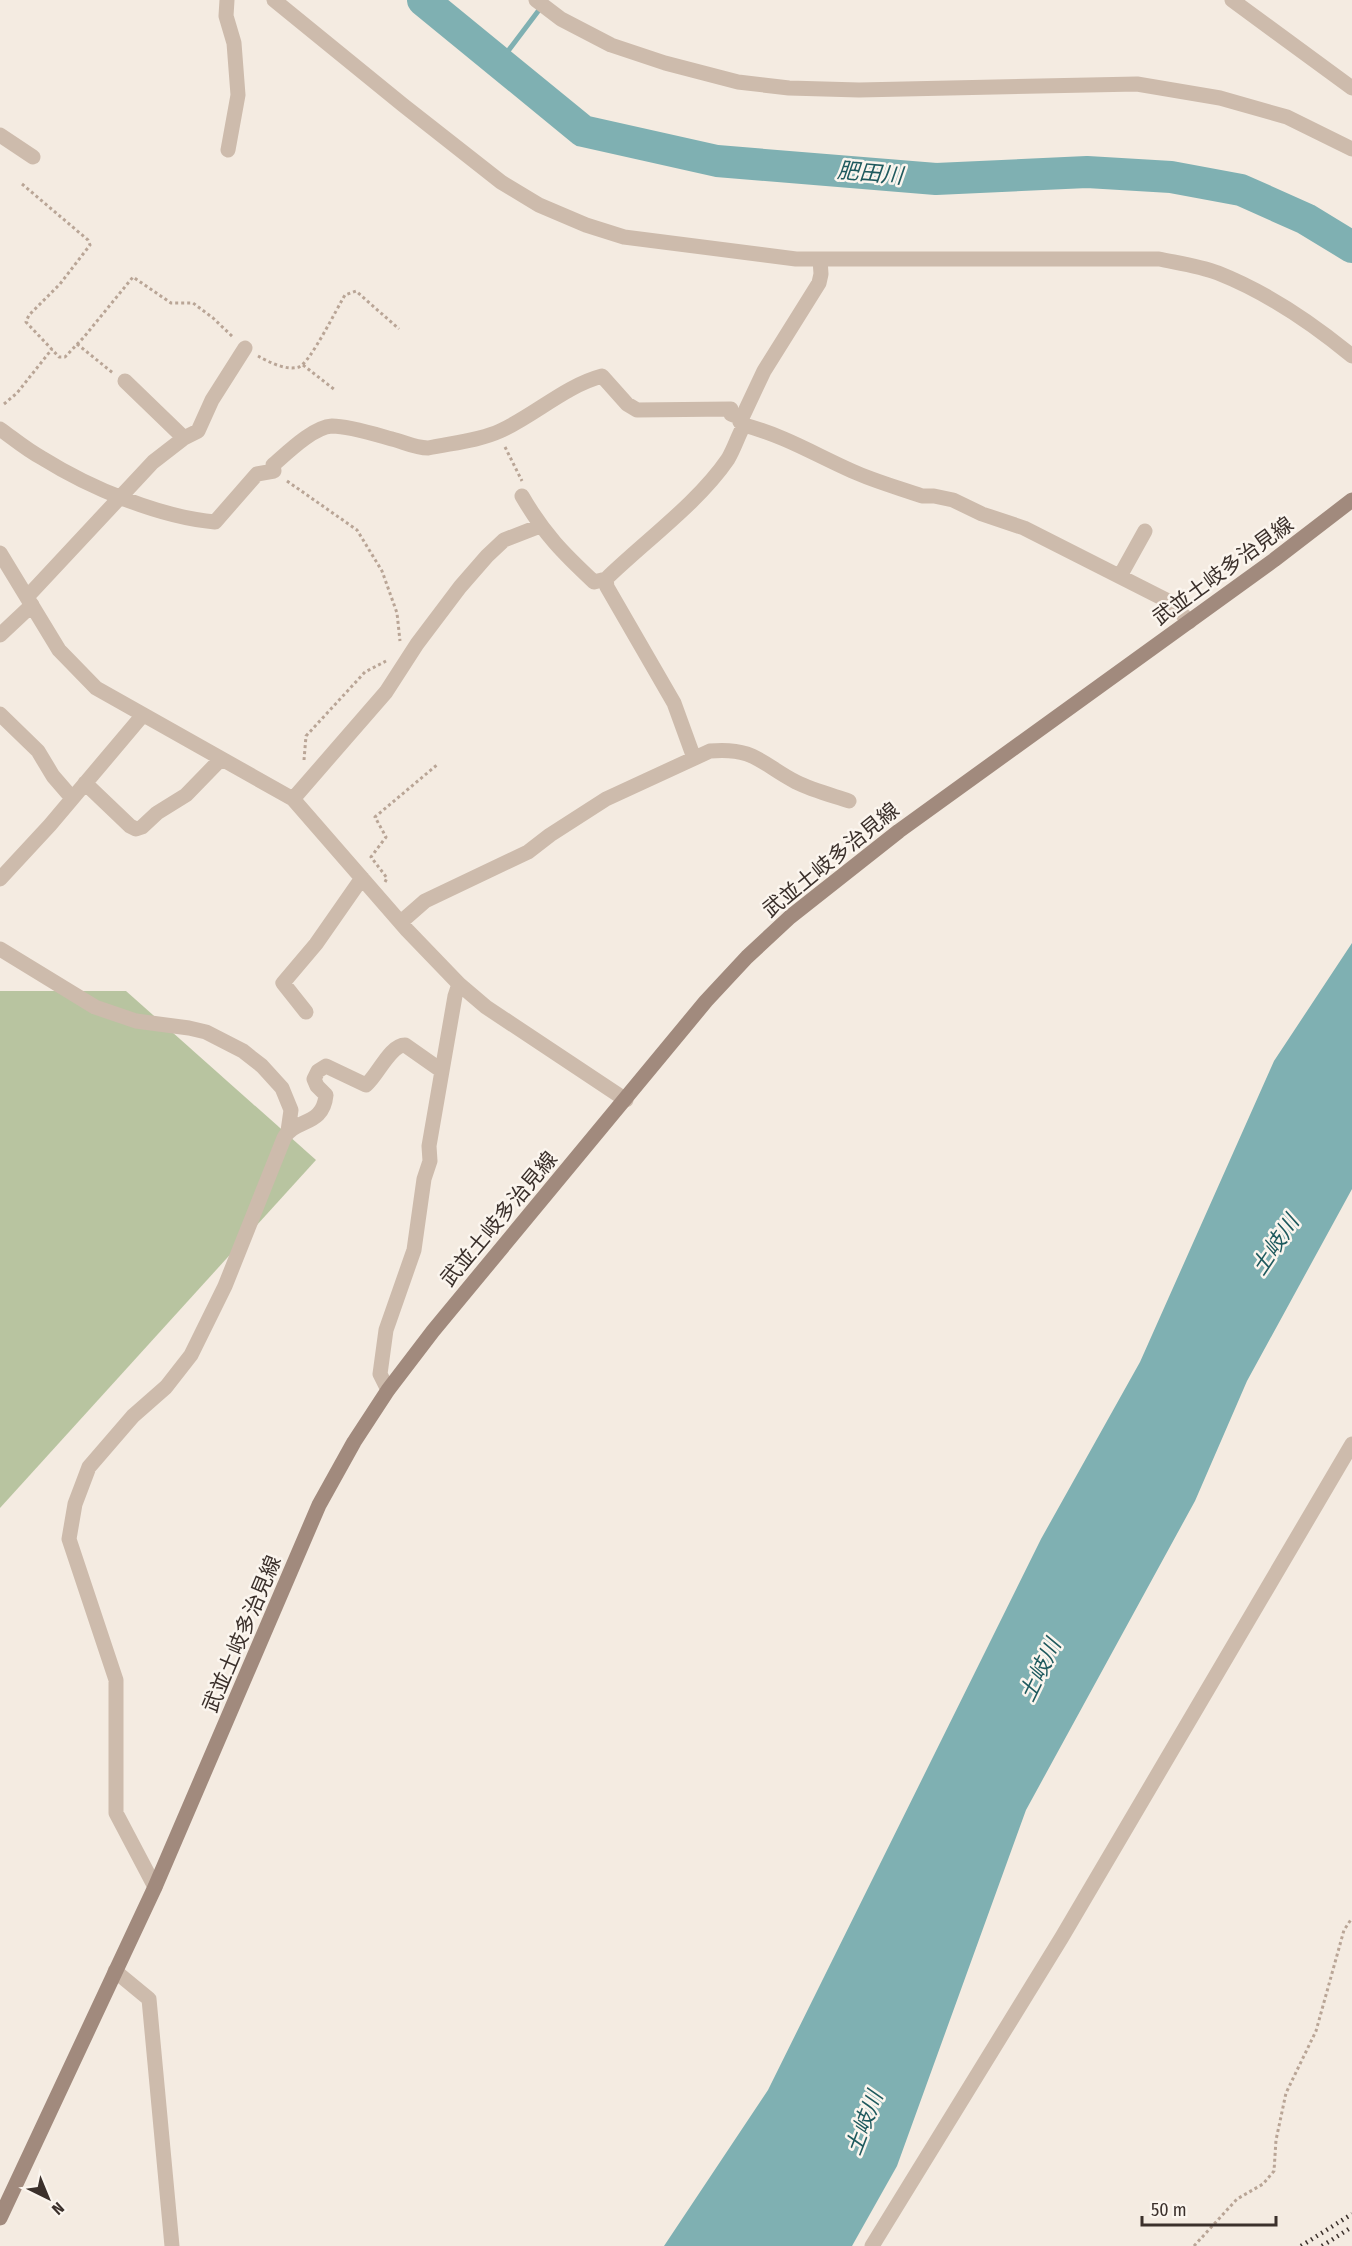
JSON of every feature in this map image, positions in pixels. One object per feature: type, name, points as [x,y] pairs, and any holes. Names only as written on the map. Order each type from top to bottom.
[{"type":"main road","name":"武並土岐多治見線","points":[[0,2218],[156,1887],[319,1505],[354,1442],[388,1390],[433,1331],[626,1100],[706,1000],[790,917],[899,831],[1189,622],[1352,500]]},
{"type":"street","points":[[227,0],[226,16],[234,43],[238,95],[228,150]]},
{"type":"street","points":[[274,0],[501,182],[539,205],[586,225],[624,237],[737,253],[820,259],[1159,259],[1216,272],[1253,290],[1290,310],[1352,356]]},
{"type":"street","points":[[536,0],[561,20],[611,45],[665,63],[738,82],[789,88],[859,90],[1137,84],[1202,94],[1287,117],[1352,149]]},
{"type":"street","points":[[1232,0],[1352,88]]},
{"type":"street","points":[[0,135],[33,157]]},
{"type":"street","points":[[522,496],[540,526],[566,556],[594,582],[606,579],[679,513],[728,458],[764,370],[819,283],[820,259]]},
{"type":"street","points":[[0,635],[153,462],[184,438],[198,431],[212,400],[245,348]]},
{"type":"street","points":[[0,429],[56,467],[121,497],[192,520],[215,522],[257,474],[274,471],[273,465],[307,437],[321,429],[331,426],[371,433],[418,448],[428,448],[499,431],[534,414],[586,381],[602,376],[627,404],[637,410],[731,409],[731,414],[742,423],[769,432],[872,478],[922,496],[953,500],[982,514],[1024,528],[1174,604],[1189,622]]},
{"type":"street","points":[[125,381],[184,438]]},
{"type":"street","points":[[293,799],[386,693],[404,656],[487,556],[504,540],[540,526]]},
{"type":"street","points":[[1120,576],[1145,531]]},
{"type":"street","points":[[0,553],[59,650],[96,688],[142,716],[293,799],[459,984],[486,1006],[626,1100]]},
{"type":"street","points":[[606,579],[607,587],[674,703],[694,758]]},
{"type":"street","points":[[0,714],[38,752],[53,776],[72,798]]},
{"type":"street","points":[[0,879],[142,716]]},
{"type":"street","points":[[401,922],[425,901],[528,852],[606,799],[694,758],[717,750],[750,753],[798,783],[849,801]]},
{"type":"street","points":[[85,783],[136,829],[186,795],[221,759]]},
{"type":"street","points":[[306,1012],[283,983],[316,944],[362,878]]},
{"type":"street","points":[[0,949],[95,1007],[136,1021],[206,1032],[243,1051],[262,1066],[282,1088],[291,1110],[288,1131],[225,1286],[190,1355],[166,1387],[133,1416],[89,1467],[73,1515],[69,1539],[117,1680],[116,1813],[156,1887]]},
{"type":"street","points":[[388,1390],[380,1374],[386,1330],[414,1250],[424,1179],[430,1161],[429,1146],[459,984]]},
{"type":"street","points":[[288,1131],[318,1117],[326,1101],[326,1095],[314,1079],[322,1067],[326,1066],[366,1085],[393,1050],[399,1045],[405,1045],[442,1071]]},
{"type":"street","points":[[872,2246],[1062,1937],[1352,1444]]},
{"type":"street","points":[[115,1971],[149,1999],[172,2246]]},
{"type":"path","points":[[22,184],[88,240],[90,245],[60,284],[29,315],[26,322],[59,357],[65,357],[133,277],[171,303],[193,303],[245,348],[281,366],[296,368],[303,365],[345,295],[356,291],[399,329]]},
{"type":"path","points":[[77,344],[125,381]]},
{"type":"path","points":[[4,404],[17,393],[52,349]]},
{"type":"path","points":[[303,365],[335,390]]},
{"type":"path","points":[[499,431],[509,458],[526,491],[522,496]]},
{"type":"path","points":[[274,471],[357,530],[382,572],[397,613],[404,656],[365,672],[306,736],[305,768]]},
{"type":"path","points":[[377,895],[387,878],[371,857],[386,837],[375,817],[438,764]]},
{"type":"path","points":[[1194,2246],[1237,2199],[1263,2184],[1274,2171],[1276,2140],[1286,2093],[1316,2031],[1344,1930],[1352,1918]]},
{"type":"green space","points":[[0,991],[126,991],[316,1160],[0,1508]]},
{"type":"water","name":"土岐川","points":[[1352,943],[1352,1189],[1247,1381],[1195,1501],[1026,1810],[897,2166],[852,2246],[664,2246],[768,2090],[1041,1539],[1140,1362],[1274,1061]]},
{"type":"waterway","name":"肥田川","points":[[423,0],[583,131],[717,161],[936,179],[1087,172],[1171,177],[1241,190],[1306,219],[1352,247]]},
{"type":"waterway","points":[[499,63],[542,6]]},
{"type":"railway","points":[[1301,2246],[1352,2214]]},
{"type":"railway","points":[[1322,2246],[1352,2227]]}]
